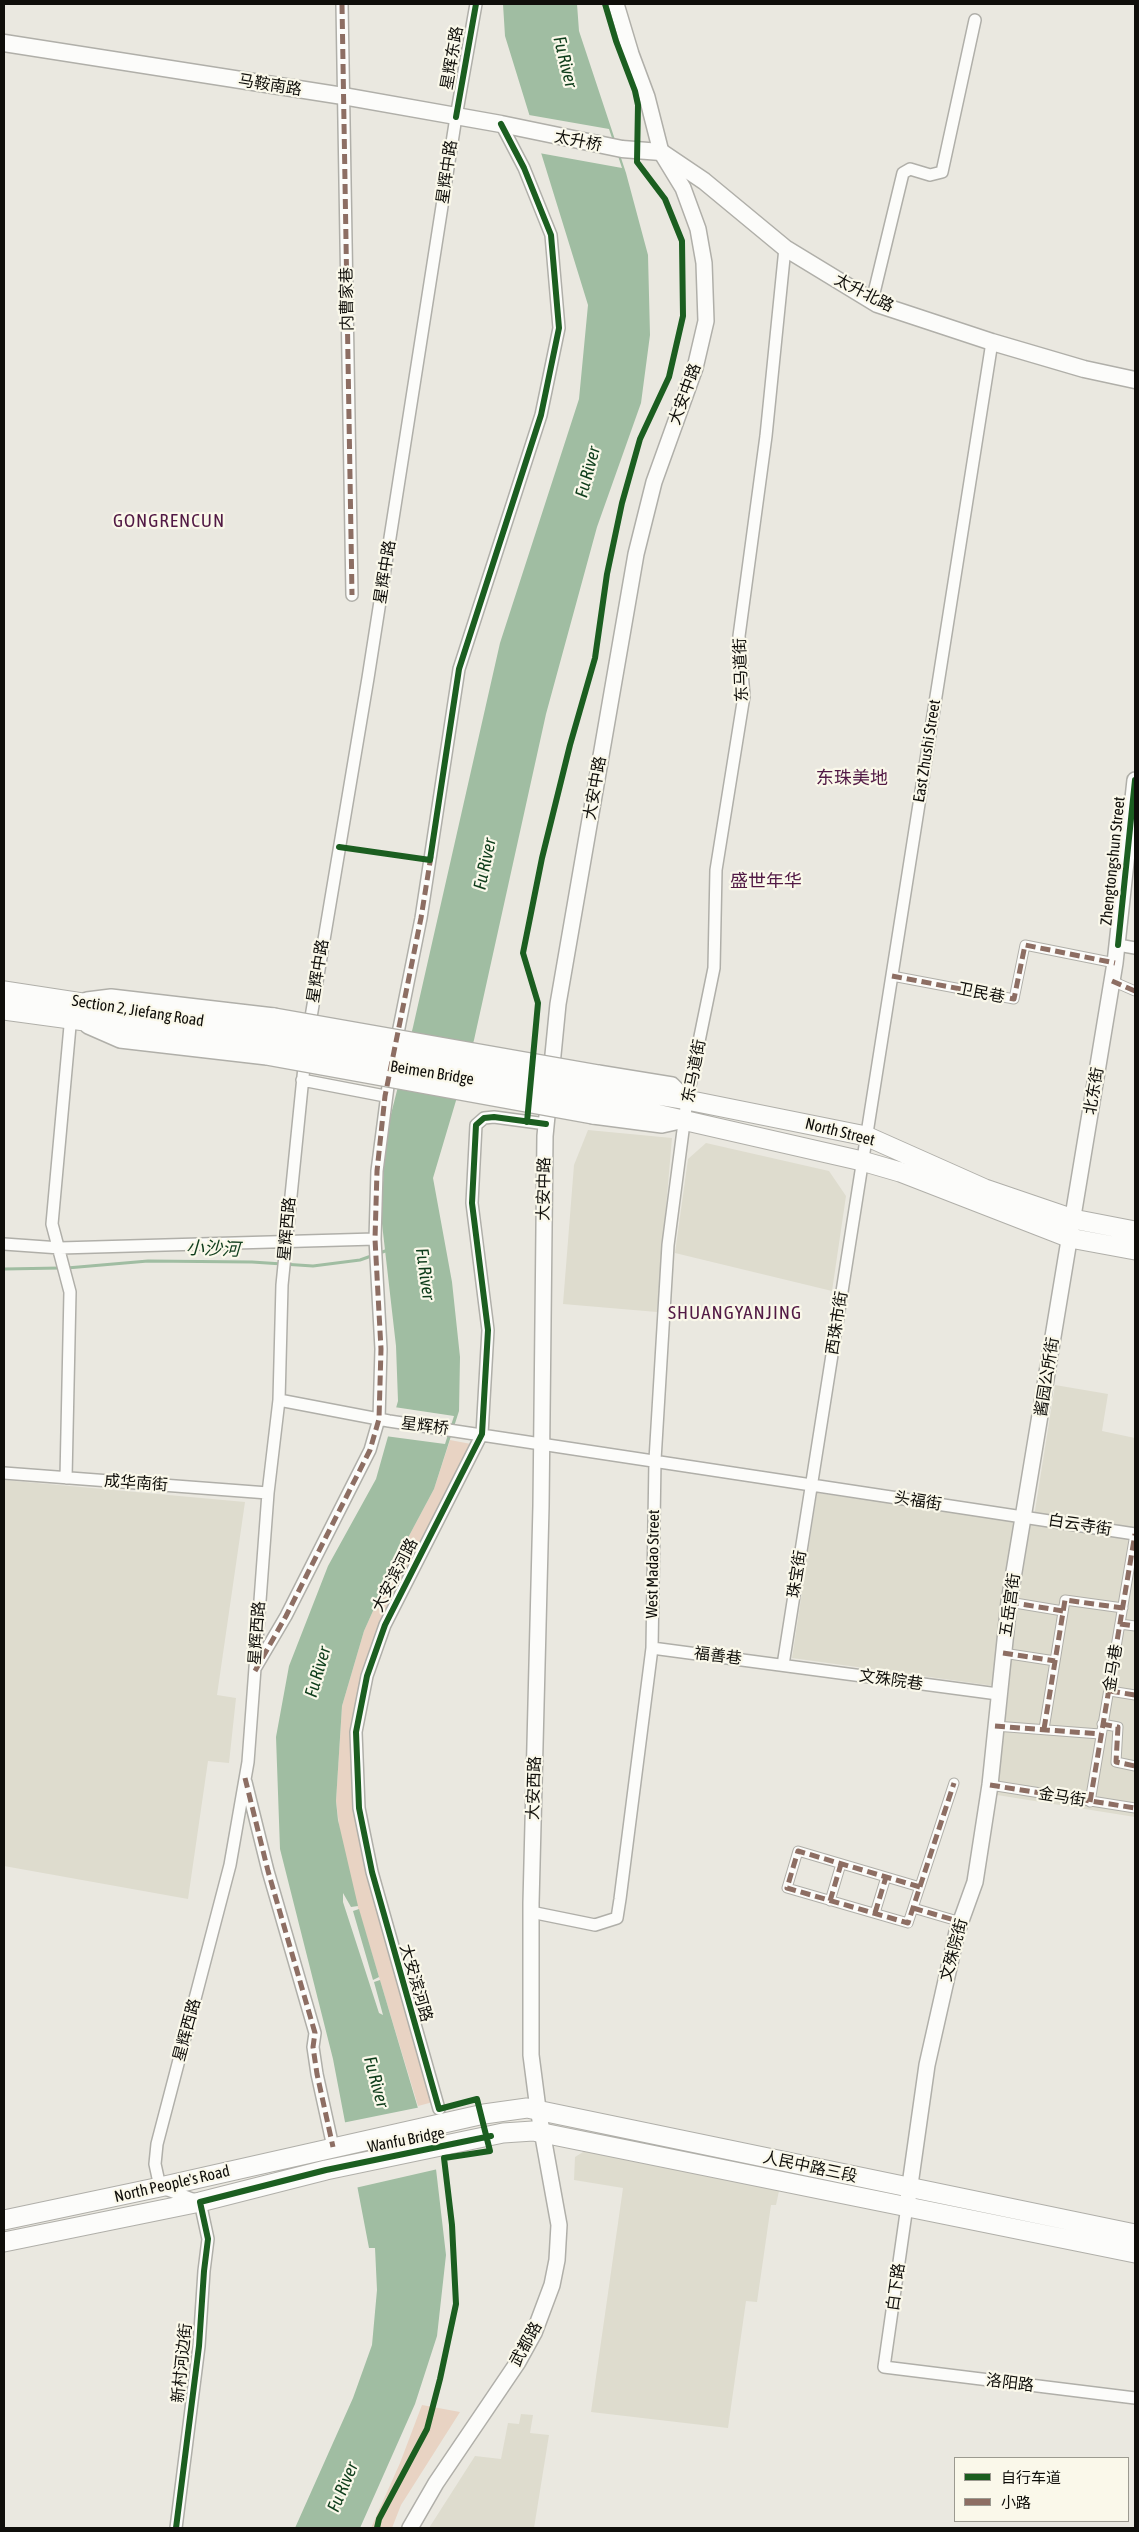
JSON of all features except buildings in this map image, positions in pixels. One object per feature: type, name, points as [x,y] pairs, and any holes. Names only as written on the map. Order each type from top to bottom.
[{"type":"main road","name":"马鞍南路","points":[[4,44],[343,96],[501,124],[534,132]]},
{"type":"main road","name":"太升桥","points":[[534,132],[622,150],[661,152]]},
{"type":"main road","name":"太升北路","points":[[661,152],[704,181],[785,248],[872,301],[992,342],[1084,369],[1135,380]]},
{"type":"main road","name":"Section 2, Jiefang Road","points":[[4,992],[72,1010],[271,1038]]},
{"type":"main road","name":"Section 2, Jiefang Road","points":[[4,1010],[72,1010]]},
{"type":"main road","name":"Beimen Bridge","points":[[271,1038],[596,1093]]},
{"type":"main road","name":"North Street","points":[[596,1093],[688,1100],[866,1136],[985,1189],[1073,1218],[1135,1231]]},
{"type":"main road","name":"North Street","points":[[596,1093],[684,1120],[862,1161],[900,1172],[1070,1238],[1135,1250]]},
{"type":"main road","name":"人民中路三段","points":[[484,2114],[509,2108],[538,2109],[1135,2253]]},
{"type":"main road","name":"Wanfu Bridge","points":[[337,2146],[484,2114]]},
{"type":"main road","name":"人民中路三段","points":[[492,2136],[526,2131],[543,2133],[908,2198],[1135,2234]]},
{"type":"main road","name":"Wanfu Bridge","points":[[326,2170],[492,2136]]},
{"type":"main road","name":"North People's Road","points":[[4,2220],[160,2187],[337,2146]]},
{"type":"main road","name":"North People's Road","points":[[4,2242],[200,2202],[326,2170]]},
{"type":"street","name":"内曹家巷","points":[[342,4],[352,595]]},
{"type":"street","name":"星辉东路","points":[[456,117],[476,4]]},
{"type":"street","name":"大安中路","points":[[542,1443],[543,1207],[546,1124],[558,1004],[636,554],[654,482],[695,368],[706,321],[704,263],[698,229],[683,188],[661,152],[647,97],[630,54],[616,4]]},
{"type":"street","points":[[872,301],[903,174],[910,169],[930,175],[942,172],[975,20]]},
{"type":"street","name":"星辉中路","points":[[310,1027],[417,373],[456,117]]},
{"type":"street","points":[[255,1671],[286,1616],[384,1420],[376,1243],[377,1171],[385,1096],[421,918],[459,669],[541,415],[559,328],[550,235],[524,168],[501,124]]},
{"type":"street","name":"东马道街","points":[[684,1120],[714,968],[716,870],[744,696],[739,636],[766,436],[785,248]]},
{"type":"street","name":"East Zhushi Street","points":[[862,1161],[992,342]]},
{"type":"street","name":"Zhengtongshun Street","points":[[1118,945],[1135,780]]},
{"type":"street","name":"卫民巷","points":[[892,976],[1014,999],[1025,944],[1116,963]]},
{"type":"street","points":[[1118,945],[1135,948]]},
{"type":"street","name":"北东街","points":[[1070,1238],[1118,945]]},
{"type":"street","points":[[1112,981],[1135,991]]},
{"type":"street","points":[[66,1478],[70,1292],[61,1252],[52,1224],[72,1010],[111,997],[271,1038],[596,1093]]},
{"type":"street","name":"星辉西路","points":[[160,2187],[155,2164],[157,2144],[230,1865],[245,1778],[268,1493],[279,1400],[285,1246],[302,1080],[310,1027]]},
{"type":"street","points":[[302,1080],[385,1096]]},
{"type":"street","name":"大安滨河路","points":[[439,2109],[372,1872],[359,1808],[356,1732],[367,1676],[385,1625],[482,1434],[488,1330],[472,1203],[476,1125],[484,1118],[494,1117],[546,1124]]},
{"type":"street","name":"West Madao Street","points":[[531,1912],[595,1925],[617,1918],[652,1648],[655,1460],[668,1245],[684,1120]]},
{"type":"street","name":"西珠市街","points":[[811,1484],[862,1161]]},
{"type":"street","name":"酱园公所街","points":[[1024,1517],[1070,1238]]},
{"type":"street","points":[[4,1244],[61,1252],[376,1243]]},
{"type":"street","name":"星辉桥","points":[[279,1400],[384,1420],[655,1460]]},
{"type":"street","name":"大安西路","points":[[542,1443],[531,1912],[531,2055],[543,2133]]},
{"type":"street","name":"头福街","points":[[655,1460],[1024,1517]]},
{"type":"street","name":"成华南街","points":[[4,1473],[268,1493]]},
{"type":"street","name":"珠宝街","points":[[783,1664],[811,1484]]},
{"type":"street","name":"白云寺街","points":[[1024,1517],[1135,1534]]},
{"type":"street","name":"五岳宫街","points":[[998,1694],[1009,1602],[1024,1517]]},
{"type":"street","name":"金马巷","points":[[1090,1802],[1135,1534]]},
{"type":"street","points":[[1044,1729],[1065,1600],[1123,1608]]},
{"type":"street","points":[[1009,1602],[1063,1611]]},
{"type":"street","points":[[1120,1624],[1135,1626]]},
{"type":"street","name":"福善巷","points":[[652,1648],[783,1664]]},
{"type":"street","points":[[1003,1653],[1056,1661]]},
{"type":"street","name":"文殊院巷","points":[[783,1664],[998,1694]]},
{"type":"street","points":[[1110,1691],[1135,1695]]},
{"type":"street","name":"文殊院街","points":[[908,2198],[927,2065],[960,1922],[975,1882],[990,1785],[998,1694]]},
{"type":"street","points":[[1102,1724],[1118,1727],[1116,1762],[1135,1766]]},
{"type":"street","points":[[995,1726],[1100,1734]]},
{"type":"street","points":[[245,1778],[268,1871],[315,2033],[313,2047],[316,2074],[337,2146]]},
{"type":"street","points":[[920,1887],[798,1851],[787,1888],[908,1923],[920,1887],[954,1783]]},
{"type":"street","name":"金马街","points":[[990,1785],[1135,1808]]},
{"type":"street","points":[[830,1900],[841,1864]]},
{"type":"street","points":[[875,1913],[886,1877]]},
{"type":"street","points":[[913,1908],[960,1922]]},
{"type":"street","name":"武都路","points":[[410,2528],[436,2483],[518,2362],[534,2333],[552,2285],[558,2225],[543,2133]]},
{"type":"street","points":[[160,2187],[200,2202]]},
{"type":"street","name":"白下路","points":[[884,2368],[908,2198]]},
{"type":"street","name":"新村河边街","points":[[176,2528],[200,2346],[204,2271],[208,2239],[200,2202]]},
{"type":"street","name":"洛阳路","points":[[884,2368],[1135,2398]]},
{"type":"shaded area","points":[[588,1130],[672,1138],[657,1312],[563,1304],[574,1165]]},
{"type":"shaded area","points":[[706,1143],[829,1171],[846,1196],[832,1291],[675,1253],[688,1159]]},
{"type":"shaded area","points":[[1055,1385],[1108,1394],[1102,1431],[1135,1438],[1135,1817],[997,1795],[1009,1688],[792,1658],[817,1493],[1033,1523]]},
{"type":"shaded area","points":[[450,1440],[471,1444],[364,1678],[355,1796],[433,2102],[418,2106],[352,1888],[341,1840],[336,1801],[342,1706],[364,1631],[394,1564],[434,1489]]},
{"type":"shaded area","points":[[4,1480],[245,1502],[217,1695],[236,1698],[229,1763],[208,1761],[188,1899],[4,1866]]},
{"type":"shaded area","points":[[588,2149],[779,2191],[776,2205],[771,2205],[757,2302],[746,2301],[728,2428],[591,2412],[623,2188],[574,2180],[575,2157]]},
{"type":"shaded area","points":[[422,2405],[460,2412],[401,2505],[392,2528],[371,2528],[400,2463]]},
{"type":"shaded area","points":[[521,2414],[533,2415],[530,2433],[549,2435],[534,2528],[429,2528],[475,2456],[501,2459],[508,2423],[519,2424]]},
{"type":"water","name":"Fu River","points":[[503,4],[577,4],[579,31],[626,173],[648,255],[650,335],[641,403],[597,527],[546,714],[474,1040],[433,1178],[452,1282],[460,1357],[459,1411],[434,1489],[394,1564],[364,1631],[342,1706],[336,1801],[338,1820],[358,1906],[351,1907],[343,1893],[343,1902],[379,2013],[383,2015],[374,1982],[380,1980],[436,2169],[446,2255],[437,2336],[415,2404],[360,2528],[295,2528],[353,2398],[372,2345],[377,2290],[375,2248],[369,2248],[333,2059],[280,1849],[276,1737],[289,1666],[328,1566],[376,1479],[398,1401],[396,1346],[381,1215],[386,1134],[413,1027],[500,643],[579,399],[588,305],[505,36]]},
{"type":"water","points":[[359,1909],[379,1977],[373,1980],[353,1911]]},
{"type":"pier","points":[[529,115],[609,129],[622,168],[539,153]]},
{"type":"pier","points":[[394,1407],[454,1416],[445,1444],[385,1436]]},
{"type":"pier","points":[[421,2107],[438,2169],[355,2188],[342,2123]]},
{"type":"waterway","name":"小沙河","points":[[67,1268],[148,1261],[252,1262],[313,1266],[360,1260],[388,1250]]},
{"type":"waterway","name":"小沙河","points":[[4,1269],[60,1268]]},
{"type":"marked path","points":[[342,4],[352,595]]},
{"type":"marked path","points":[[255,1671],[286,1616],[370,1450],[379,1419],[381,1349],[375,1239],[377,1171],[385,1096],[421,918],[431,856]]},
{"type":"marked path","points":[[892,976],[1014,999],[1025,945],[1115,963]]},
{"type":"marked path","points":[[1112,981],[1135,991]]},
{"type":"marked path","points":[[1090,1802],[1135,1534]]},
{"type":"marked path","points":[[1044,1729],[1065,1600],[1123,1608]]},
{"type":"marked path","points":[[1009,1602],[1063,1611]]},
{"type":"marked path","points":[[1120,1624],[1135,1626]]},
{"type":"marked path","points":[[1003,1653],[1055,1661]]},
{"type":"marked path","points":[[1110,1691],[1135,1695]]},
{"type":"marked path","points":[[1102,1724],[1118,1727],[1116,1762],[1135,1766]]},
{"type":"marked path","points":[[995,1726],[1100,1734]]},
{"type":"marked path","points":[[245,1778],[268,1871],[315,2033],[313,2047],[317,2074],[333,2147]]},
{"type":"marked path","points":[[920,1887],[798,1851],[787,1888],[908,1923],[954,1783]]},
{"type":"marked path","points":[[990,1785],[1135,1808]]},
{"type":"marked path","points":[[830,1901],[841,1864]]},
{"type":"marked path","points":[[875,1913],[886,1877]]},
{"type":"marked path","points":[[913,1908],[961,1922]]},
{"type":"cycle path","points":[[456,117],[476,4]]},
{"type":"cycle path","points":[[527,1122],[538,1003],[523,953],[542,858],[570,745],[595,658],[607,574],[622,503],[640,439],[669,377],[683,316],[682,241],[665,199],[637,162],[638,105],[605,4]]},
{"type":"cycle path","points":[[339,847],[430,860],[459,669],[541,415],[559,328],[551,235],[524,168],[501,124]]},
{"type":"cycle path","points":[[1118,945],[1135,780]]},
{"type":"cycle path","points":[[377,2528],[379,2519],[427,2429],[456,2304],[452,2225],[444,2158],[490,2151],[477,2099],[439,2109],[372,1872],[359,1808],[356,1732],[367,1676],[385,1625],[482,1434],[488,1330],[472,1203],[476,1125],[484,1118],[494,1117],[546,1124]]},
{"type":"cycle path","points":[[176,2528],[199,2346],[208,2239],[200,2202],[326,2170],[491,2136]]},
{"type":"district","name":"GONGRENCUN","points":[[169,521]]},
{"type":"district","name":"东珠美地","points":[[852,778]]},
{"type":"district","name":"盛世年华","points":[[766,881]]},
{"type":"district","name":"SHUANGYANJING","points":[[735,1313]]}]
